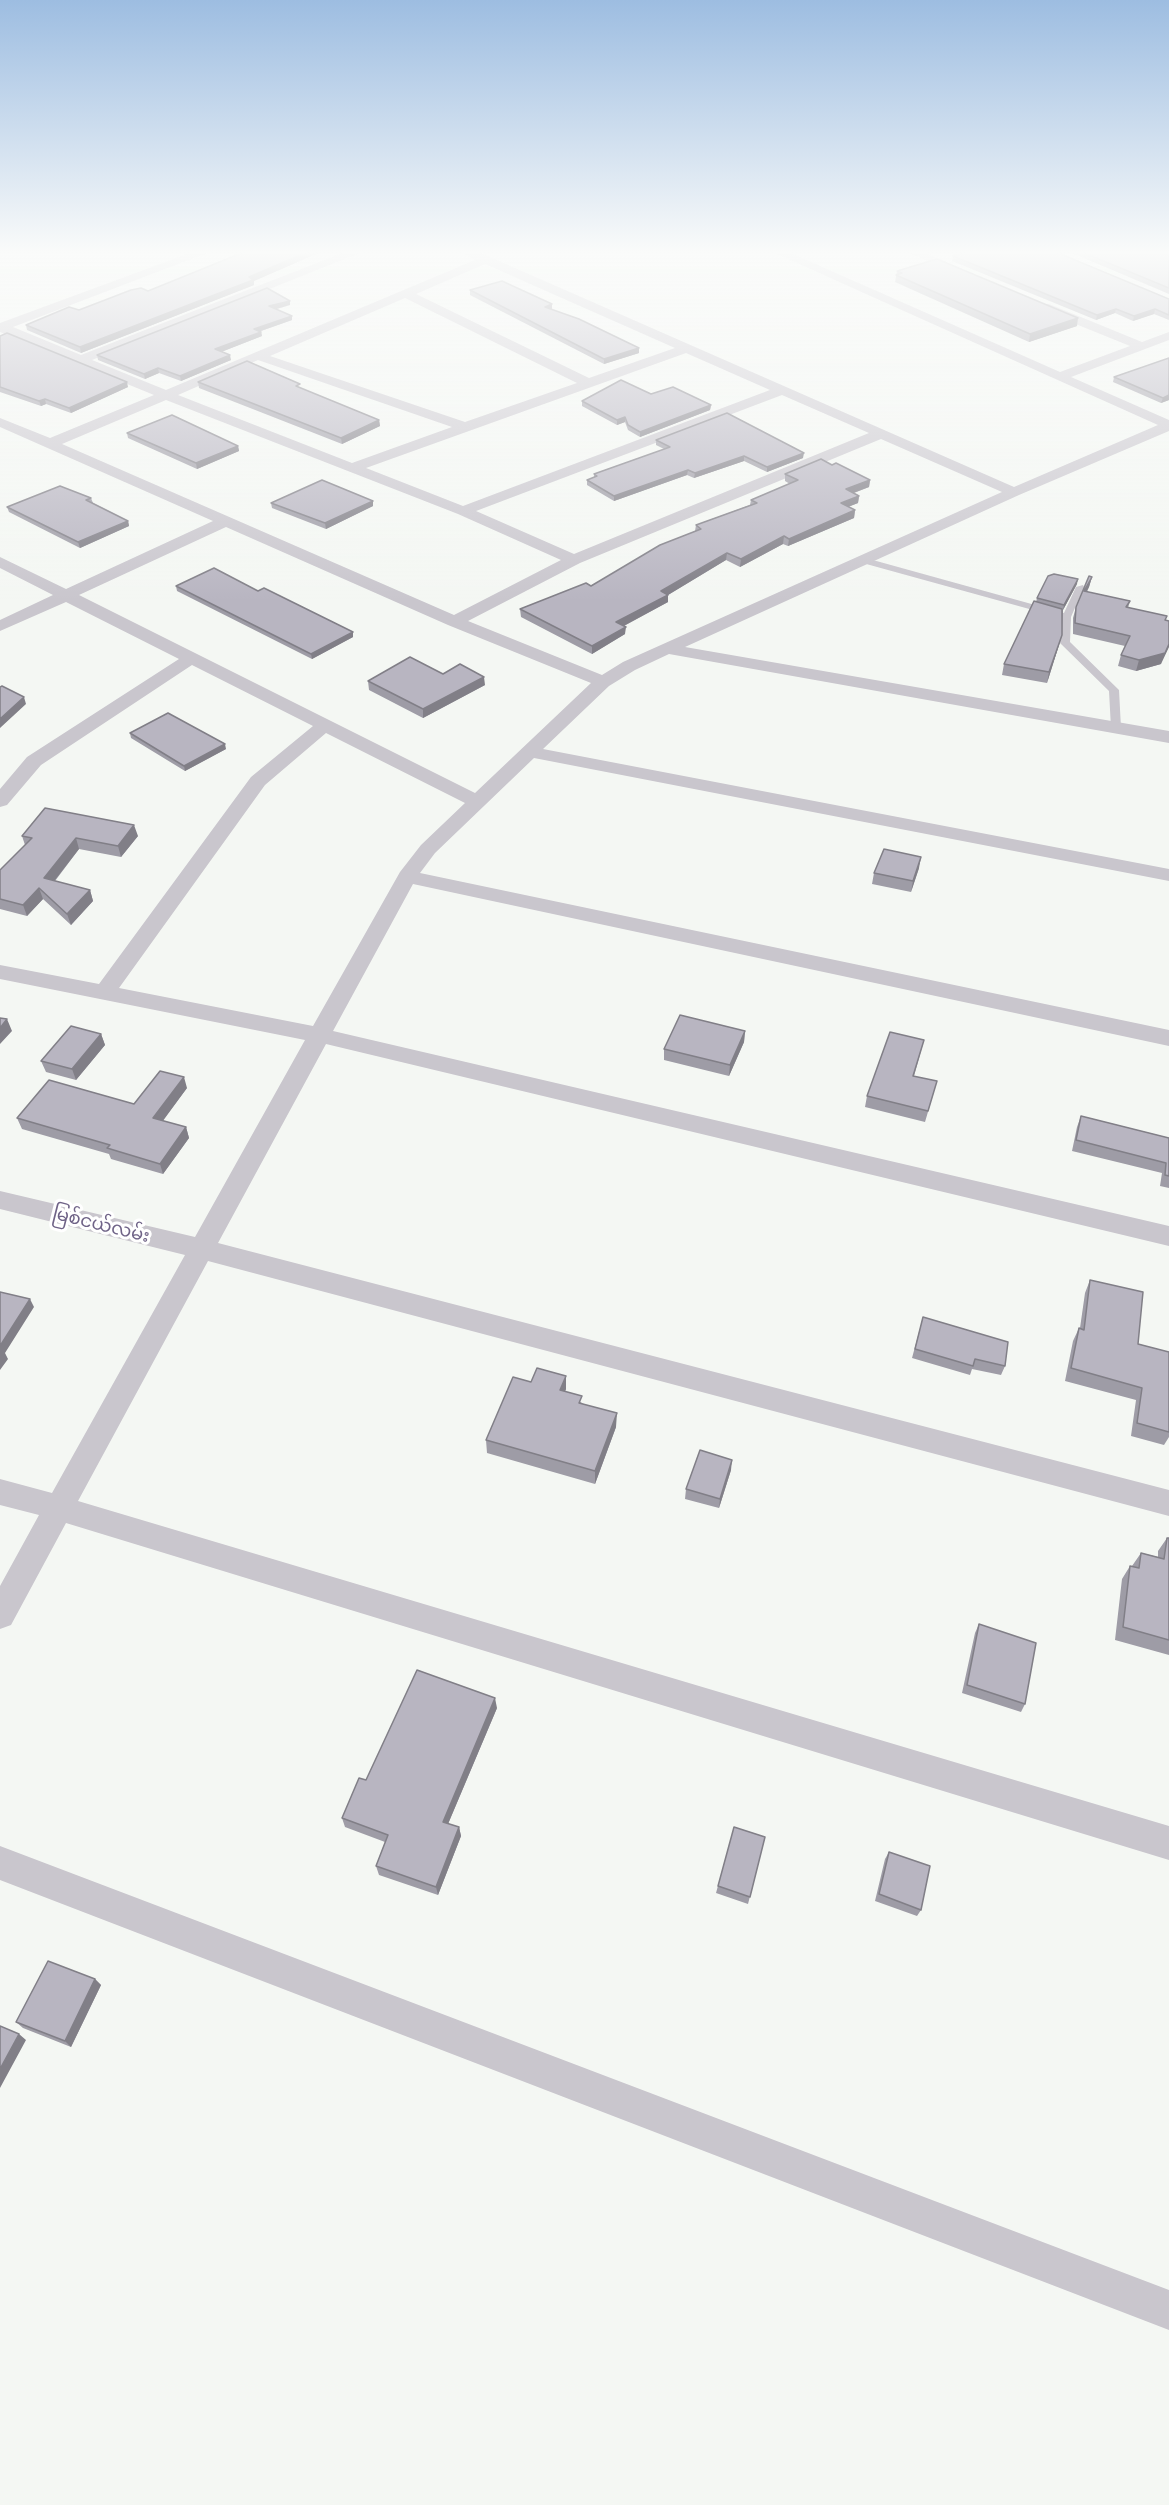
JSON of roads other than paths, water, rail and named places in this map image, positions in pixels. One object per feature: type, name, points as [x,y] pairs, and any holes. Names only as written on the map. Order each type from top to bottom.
[{"type":"street","points":[[97,367],[463,511],[574,560]]},
{"type":"street","points":[[51,443],[231,367]]},
{"type":"street","points":[[290,367],[465,427]]},
{"type":"street","points":[[555,367],[588,383]]},
{"type":"street","points":[[354,467],[634,367]]},
{"type":"street","points":[[730,367],[1014,492]]},
{"type":"street","points":[[0,1615],[407,876],[428,849],[603,682],[629,666],[1014,492],[1169,426],[1036,367]]},
{"type":"street","points":[[1059,377],[1086,367]]},
{"type":"street","points":[[463,511],[783,390]]},
{"type":"street","points":[[0,422],[454,621],[603,682]]},
{"type":"street","points":[[454,621],[574,560],[880,434]]},
{"type":"street","points":[[0,626],[226,521]]},
{"type":"street","points":[[0,562],[478,802]]},
{"type":"street","points":[[668,649],[1169,737]]},
{"type":"street","points":[[0,801],[34,761],[192,658]]},
{"type":"street","points":[[104,993],[258,781],[326,725]]},
{"type":"street","points":[[530,752],[1169,875]]},
{"type":"street","points":[[407,876],[1169,1038]]},
{"type":"street","points":[[0,972],[319,1035],[1169,1236]]},
{"type":"street","name":"မြစ်ငယ်လမ်း","points":[[0,1200],[202,1250],[1169,1503]]},
{"type":"street","points":[[0,1492],[60,1508],[1169,1843]]},
{"type":"street","points":[[0,1863],[1169,2310]]},
{"type":"lane","points":[[862,560],[1067,617]]},
{"type":"lane","points":[[1080,587],[1067,617],[1065,643],[1113,690],[1116,728]]}]
